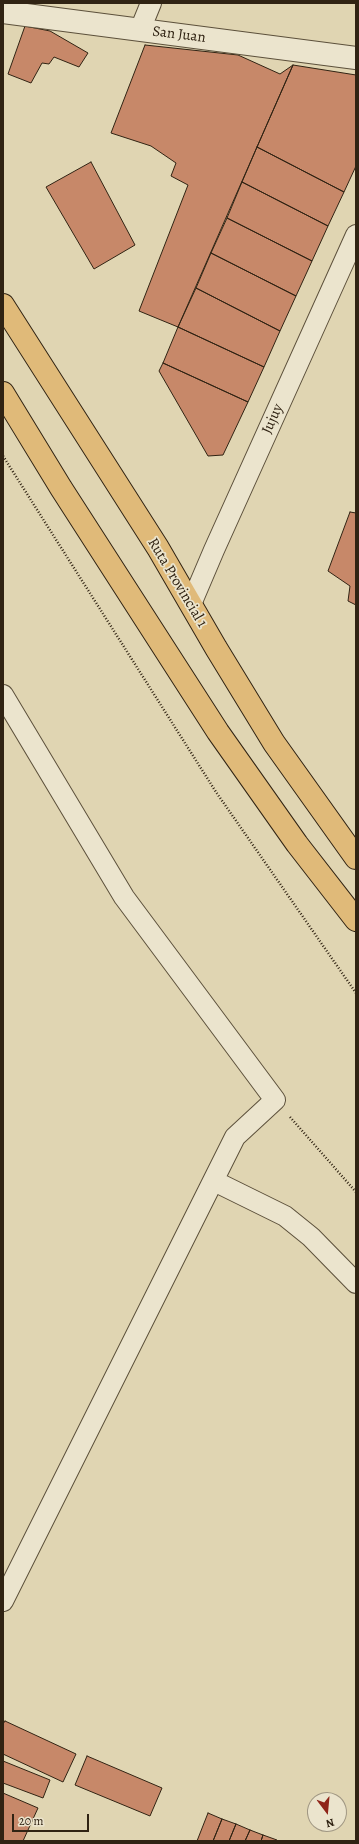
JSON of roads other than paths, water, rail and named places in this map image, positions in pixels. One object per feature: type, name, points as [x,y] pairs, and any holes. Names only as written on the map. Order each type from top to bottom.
[{"type":"main road","name":"Ruta Provincial 1","points":[[3,305],[158,548],[274,744],[356,858]]},
{"type":"main road","points":[[3,393],[60,488],[218,732],[297,844],[356,920]]},
{"type":"street","points":[[140,30],[151,3]]},
{"type":"street","name":"San Juan","points":[[3,12],[356,58]]},
{"type":"street","name":"Jujuy","points":[[191,604],[356,235]]},
{"type":"street","points":[[3,695],[124,897],[275,1100],[235,1137],[3,1601]]},
{"type":"street","points":[[214,1181],[285,1216],[311,1237],[356,1283]]}]
